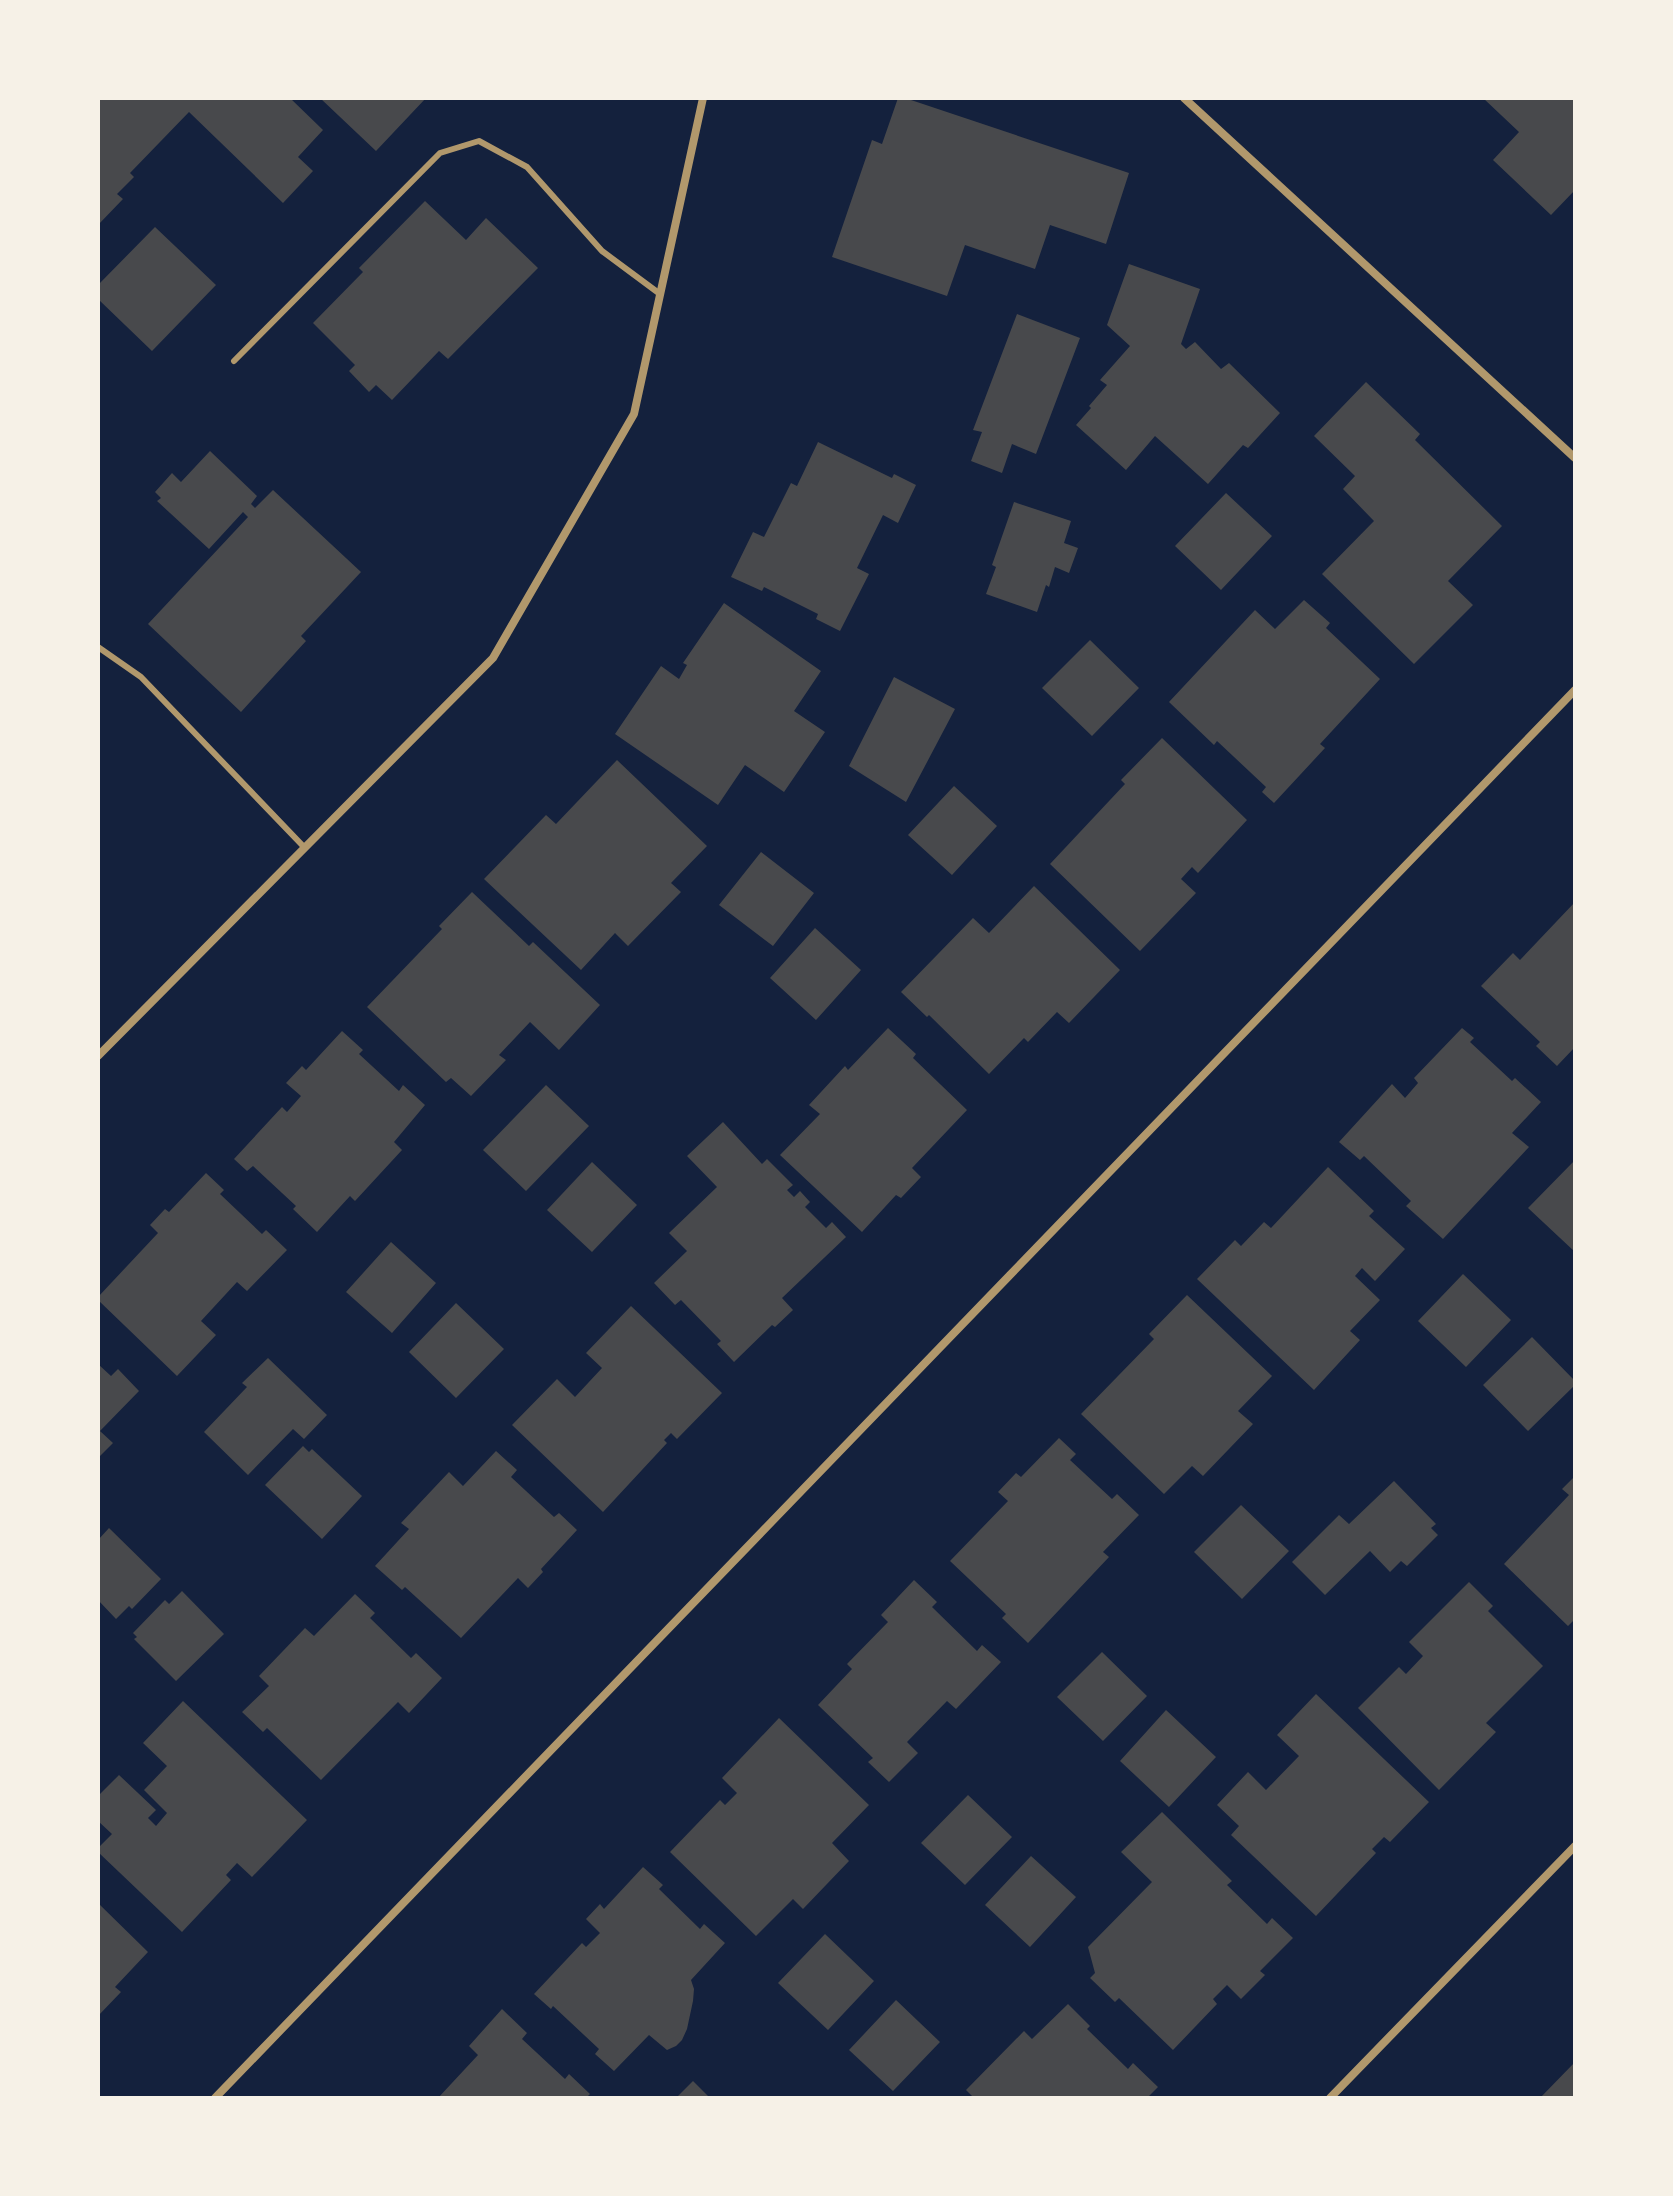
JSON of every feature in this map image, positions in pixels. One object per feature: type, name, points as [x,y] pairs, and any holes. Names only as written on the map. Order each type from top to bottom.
[{"type":"street","points":[[98,1056],[493,658],[634,414],[703,98]]},
{"type":"street","points":[[1184,98],[1575,458]]},
{"type":"street","points":[[215,2098],[1575,690]]},
{"type":"street","points":[[1330,2098],[1575,1846]]},
{"type":"lane","points":[[234,361],[440,153],[479,141],[527,167],[602,251],[660,294]]},
{"type":"lane","points":[[98,647],[141,677],[304,847]]},
{"type":"building","points":[[98,98],[290,98],[323,130],[298,157],[313,171],[283,203],[189,112],[130,173],[134,177],[117,194],[123,199],[98,225]]},
{"type":"building","points":[[320,98],[426,98],[376,151]]},
{"type":"building","points":[[898,98],[1129,173],[1106,244],[1050,225],[1035,269],[965,245],[947,296],[832,257],[872,140],[882,144]]},
{"type":"building","points":[[1483,98],[1575,98],[1575,190],[1551,215],[1493,160],[1519,132]]},
{"type":"building","points":[[425,201],[466,240],[486,218],[538,268],[448,359],[439,351],[392,400],[376,385],[369,392],[349,371],[355,365],[313,323],[363,272],[359,268]]},
{"type":"building","points":[[155,227],[216,285],[152,351],[98,299],[98,285]]},
{"type":"building","points":[[1129,264],[1200,289],[1181,344],[1186,349],[1195,342],[1221,369],[1229,363],[1280,413],[1248,448],[1243,445],[1208,484],[1155,436],[1126,470],[1076,425],[1107,385],[1100,380],[1130,346],[1107,325]]},
{"type":"building","points":[[1017,314],[1080,338],[1036,454],[1012,444],[1002,473],[971,461],[982,432],[973,430]]},
{"type":"building","points":[[1366,382],[1420,434],[1415,440],[1502,526],[1448,581],[1473,605],[1414,664],[1322,574],[1374,521],[1343,489],[1355,476],[1314,436]]},
{"type":"building","points":[[818,442],[892,478],[894,474],[916,485],[898,523],[883,515],[857,568],[869,574],[840,631],[816,619],[818,614],[764,587],[762,591],[731,577],[753,532],[764,537],[791,483],[797,486]]},
{"type":"building","points":[[210,451],[257,496],[251,504],[255,508],[273,490],[361,572],[301,636],[306,641],[241,712],[148,624],[248,517],[243,512],[209,549],[157,501],[161,498],[155,492],[172,473],[181,482]]},
{"type":"building","points":[[1226,493],[1272,536],[1221,590],[1175,546]]},
{"type":"building","points":[[1014,502],[1071,521],[1064,543],[1078,548],[1069,573],[1055,567],[1037,612],[986,594],[996,567],[992,565]]},
{"type":"building","points":[[1304,600],[1330,623],[1326,628],[1380,679],[1320,744],[1325,748],[1274,803],[1262,792],[1266,787],[1217,741],[1214,745],[1169,702],[1255,610],[1275,629]]},
{"type":"building","points":[[724,603],[821,671],[794,711],[825,732],[784,792],[745,765],[718,805],[615,734],[661,666],[679,679],[687,665],[683,663]]},
{"type":"building","points":[[1090,640],[1139,688],[1092,736],[1042,688]]},
{"type":"building","points":[[894,677],[955,709],[906,802],[849,766]]},
{"type":"building","points":[[1162,738],[1247,820],[1198,873],[1192,867],[1181,879],[1196,893],[1140,951],[1050,864],[1125,784],[1121,780]]},
{"type":"building","points":[[617,760],[707,846],[671,883],[681,892],[628,946],[615,933],[581,970],[484,879],[546,815],[556,824]]},
{"type":"building","points":[[954,786],[997,826],[952,875],[908,835]]},
{"type":"building","points":[[761,852],[814,893],[773,946],[719,905]]},
{"type":"building","points":[[1034,886],[1120,970],[1069,1023],[1057,1012],[1028,1042],[1024,1038],[989,1074],[901,992],[973,918],[989,933]]},
{"type":"building","points":[[472,892],[529,946],[533,942],[600,1005],[559,1050],[530,1022],[499,1055],[506,1060],[471,1096],[451,1078],[446,1082],[367,1007],[442,929],[439,926]]},
{"type":"building","points":[[1575,902],[1575,1047],[1557,1066],[1536,1046],[1540,1042],[1481,986],[1513,953],[1520,960]]},
{"type":"building","points":[[815,928],[861,970],[816,1020],[770,978]]},
{"type":"building","points":[[888,1028],[916,1054],[913,1058],[967,1110],[912,1168],[921,1177],[901,1198],[896,1195],[862,1232],[780,1155],[820,1114],[809,1105],[845,1066],[848,1070]]},
{"type":"building","points":[[1462,1028],[1474,1038],[1470,1042],[1512,1081],[1515,1078],[1541,1102],[1512,1133],[1529,1147],[1443,1239],[1406,1206],[1411,1201],[1364,1156],[1360,1160],[1339,1142],[1392,1084],[1405,1098],[1418,1083],[1414,1078]]},
{"type":"building","points":[[342,1031],[363,1050],[359,1054],[399,1091],[403,1085],[425,1105],[394,1142],[402,1150],[355,1201],[350,1196],[317,1232],[293,1209],[296,1206],[253,1166],[247,1171],[234,1159],[282,1107],[287,1112],[301,1096],[286,1083],[302,1066],[306,1070]]},
{"type":"building","points":[[546,1085],[589,1126],[526,1191],[483,1150]]},
{"type":"building","points":[[723,1122],[762,1164],[767,1159],[793,1185],[787,1190],[794,1197],[800,1191],[810,1202],[805,1207],[826,1228],[832,1222],[846,1237],[782,1298],[793,1310],[775,1327],[772,1325],[734,1362],[717,1344],[721,1341],[681,1300],[675,1305],[654,1283],[687,1251],[669,1233],[717,1187],[687,1156]]},
{"type":"building","points":[[1575,1160],[1575,1252],[1528,1208]]},
{"type":"building","points":[[592,1162],[637,1205],[592,1252],[547,1210]]},
{"type":"building","points":[[1328,1167],[1374,1211],[1369,1216],[1405,1249],[1375,1281],[1362,1268],[1355,1276],[1380,1300],[1350,1331],[1360,1340],[1314,1390],[1197,1279],[1235,1240],[1241,1246],[1264,1222],[1271,1228]]},
{"type":"building","points":[[206,1173],[224,1190],[220,1194],[262,1234],[266,1230],[287,1250],[247,1291],[237,1282],[201,1321],[216,1335],[177,1376],[98,1297],[158,1233],[150,1225],[165,1209],[169,1212]]},
{"type":"building","points":[[391,1242],[436,1283],[392,1333],[346,1292]]},
{"type":"building","points":[[1463,1274],[1511,1320],[1466,1367],[1418,1321]]},
{"type":"building","points":[[1187,1295],[1272,1376],[1238,1411],[1253,1424],[1203,1476],[1192,1466],[1164,1494],[1081,1414],[1154,1339],[1149,1334]]},
{"type":"building","points":[[456,1303],[504,1349],[456,1398],[409,1352]]},
{"type":"building","points":[[631,1306],[722,1393],[677,1439],[671,1433],[664,1440],[667,1443],[603,1512],[512,1425],[557,1379],[575,1397],[602,1368],[586,1353]]},
{"type":"building","points":[[1532,1337],[1575,1381],[1575,1385],[1528,1431],[1483,1385]]},
{"type":"building","points":[[268,1358],[327,1415],[304,1439],[293,1429],[248,1475],[204,1432],[247,1387],[242,1383]]},
{"type":"building","points":[[98,1364],[111,1376],[118,1369],[139,1391],[100,1431],[113,1443],[98,1458]]},
{"type":"building","points":[[1059,1438],[1076,1454],[1070,1460],[1112,1499],[1117,1494],[1139,1515],[1103,1552],[1109,1557],[1028,1643],[1002,1618],[1006,1614],[950,1561],[1008,1501],[998,1492],[1016,1473],[1021,1477]]},
{"type":"building","points":[[303,1446],[309,1452],[312,1449],[362,1496],[322,1539],[265,1485]]},
{"type":"building","points":[[496,1451],[517,1470],[511,1477],[554,1517],[559,1513],[577,1530],[528,1588],[518,1578],[461,1638],[405,1587],[402,1590],[375,1566],[409,1529],[401,1523],[449,1472],[463,1486]]},
{"type":"building","points":[[1575,1476],[1575,1619],[1568,1626],[1504,1564],[1569,1495],[1562,1489]]},
{"type":"building","points":[[1394,1481],[1436,1524],[1431,1528],[1438,1535],[1407,1566],[1401,1561],[1390,1572],[1370,1551],[1325,1595],[1292,1562],[1339,1515],[1349,1524]]},
{"type":"building","points":[[1241,1505],[1289,1551],[1242,1599],[1194,1552]]},
{"type":"building","points":[[109,1528],[161,1579],[132,1609],[129,1606],[116,1619],[98,1600],[98,1540]]},
{"type":"building","points":[[914,1580],[937,1602],[932,1607],[977,1651],[982,1645],[1001,1662],[956,1709],[947,1701],[907,1742],[918,1753],[889,1782],[868,1762],[873,1758],[818,1705],[852,1669],[847,1664],[888,1622],[881,1615]]},
{"type":"building","points":[[1469,1582],[1493,1606],[1488,1611],[1543,1666],[1486,1723],[1496,1732],[1439,1790],[1358,1708],[1399,1667],[1406,1674],[1423,1656],[1409,1642]]},
{"type":"building","points":[[182,1591],[224,1634],[176,1681],[134,1639],[137,1637],[133,1633],[165,1600],[169,1604]]},
{"type":"building","points":[[355,1594],[375,1613],[370,1618],[411,1658],[416,1653],[442,1678],[409,1713],[398,1702],[321,1780],[267,1728],[263,1732],[242,1712],[269,1686],[259,1676],[305,1628],[314,1636]]},
{"type":"building","points":[[1102,1652],[1147,1696],[1103,1741],[1057,1697]]},
{"type":"building","points":[[1316,1694],[1429,1802],[1390,1842],[1384,1837],[1372,1849],[1376,1853],[1316,1916],[1231,1835],[1239,1826],[1217,1805],[1248,1772],[1266,1790],[1299,1756],[1277,1735]]},
{"type":"building","points":[[183,1701],[307,1820],[252,1877],[237,1863],[226,1875],[231,1880],[182,1932],[98,1852],[98,1848],[112,1834],[98,1821],[98,1796],[119,1775],[156,1810],[148,1818],[156,1826],[167,1813],[144,1790],[167,1766],[143,1743]]},
{"type":"building","points":[[1166,1710],[1216,1757],[1169,1807],[1120,1761]]},
{"type":"building","points":[[779,1718],[869,1805],[832,1843],[849,1861],[803,1909],[793,1899],[756,1936],[670,1852],[720,1800],[725,1805],[737,1793],[722,1778]]},
{"type":"building","points":[[968,1795],[1012,1837],[965,1885],[921,1843]]},
{"type":"building","points":[[1162,1812],[1232,1881],[1227,1885],[1267,1924],[1272,1918],[1293,1938],[1260,1971],[1265,1975],[1241,1999],[1227,1985],[1213,1999],[1217,2004],[1173,2050],[1119,1998],[1115,2002],[1090,1978],[1095,1973],[1088,1947],[1152,1882],[1121,1852]]},
{"type":"building","points":[[1031,1856],[1076,1897],[1030,1947],[985,1905]]},
{"type":"building","points":[[643,1867],[663,1885],[659,1889],[700,1929],[704,1924],[725,1943],[691,1980],[693,2001],[682,2040],[667,2050],[649,2035],[614,2071],[595,2054],[599,2049],[553,2006],[551,2009],[534,1994],[582,1943],[586,1947],[600,1933],[586,1919],[600,1904],[604,1909]]},
{"type":"building","points":[[98,1903],[148,1952],[115,1987],[121,1992],[98,2016]]},
{"type":"building","points":[[825,1934],[874,1981],[828,2030],[778,1983]]},
{"type":"building","points":[[896,2000],[940,2042],[893,2091],[849,2050]]},
{"type":"building","points":[[1068,2004],[1090,2026],[1087,2029],[1128,2069],[1133,2063],[1158,2087],[1147,2098],[974,2098],[966,2090],[1024,2031],[1032,2039]]},
{"type":"building","points":[[502,2009],[527,2033],[522,2039],[565,2079],[569,2074],[590,2094],[586,2098],[438,2098],[478,2055],[469,2046]]},
{"type":"building","points":[[1575,2062],[1575,2098],[1540,2098]]},
{"type":"building","points":[[693,2081],[710,2098],[676,2098]]}]
